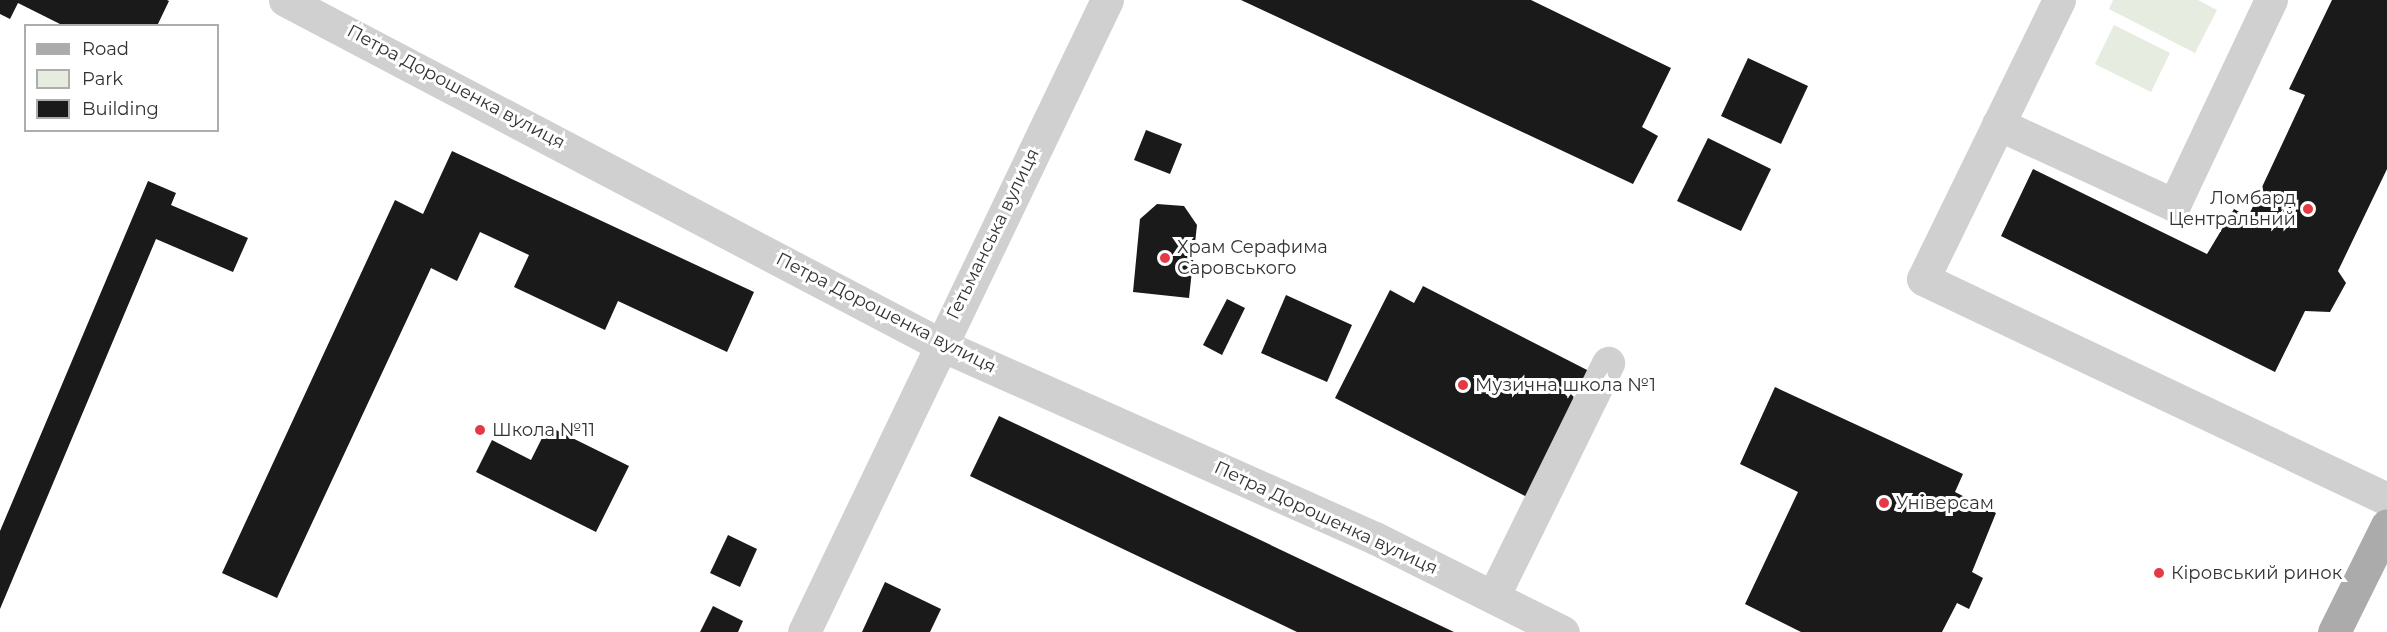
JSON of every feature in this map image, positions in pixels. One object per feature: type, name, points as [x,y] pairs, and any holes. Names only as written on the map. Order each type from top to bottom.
[{"type":"main road","points":[[2334,632],[2378,563],[2387,525]]},
{"type":"street","name":"Петра Дорошенка вулиця","points":[[285,0],[939,344],[1375,538],[1563,632]]},
{"type":"street","name":"Гетьманська вулиця","points":[[804,632],[939,344],[1107,0]]},
{"type":"street","points":[[2059,0],[1923,279],[2387,499]]},
{"type":"street","points":[[1998,124],[2174,205],[2271,0]]},
{"type":"street","points":[[1493,597],[1608,363]]},
{"type":"green space","points":[[2113,0],[2198,0],[2217,10],[2195,53],[2109,9]]},
{"type":"green space","points":[[2114,25],[2170,53],[2151,92],[2095,64]]},
{"type":"building","points":[[0,0],[169,1],[158,24],[60,24],[18,3],[10,19],[0,14]]},
{"type":"building","points":[[1241,0],[1531,0],[1671,68],[1642,127],[1658,136],[1633,184]]},
{"type":"building","points":[[2332,0],[2387,0],[2387,169],[2338,271],[2346,283],[2330,312],[2305,311],[2275,372],[2001,236],[2033,169],[2207,254],[2234,209],[2248,217],[2305,95],[2289,89]]},
{"type":"building","points":[[1748,58],[1808,86],[1781,144],[1721,116]]},
{"type":"building","points":[[1146,130],[1182,144],[1170,174],[1134,160]]},
{"type":"building","points":[[1708,138],[1771,169],[1741,231],[1677,201]]},
{"type":"building","points":[[452,151],[754,292],[727,352],[618,301],[605,330],[514,287],[529,255],[480,232],[457,281],[431,268],[277,598],[222,573],[395,200],[423,214]]},
{"type":"building","points":[[148,181],[176,193],[171,205],[248,238],[233,272],[156,239],[0,609],[0,531]]},
{"type":"building","name":"Храм Серафима Саровського","points":[[1157,204],[1184,206],[1197,225],[1189,298],[1133,292],[1140,219]]},
{"type":"building","name":"Музична школа №1","points":[[1423,286],[1591,372],[1527,497],[1335,398],[1390,290],[1414,303]]},
{"type":"building","points":[[1286,295],[1352,325],[1327,382],[1261,353]]},
{"type":"building","points":[[1227,299],[1245,308],[1222,355],[1203,345]]},
{"type":"building","name":"Універсам","points":[[1775,387],[1963,474],[1955,492],[1996,513],[1972,572],[1983,578],[1969,609],[1957,603],[1942,632],[1801,632],[1745,604],[1798,492],[1740,464]]},
{"type":"building","points":[[999,416],[1454,632],[1297,632],[970,476]]},
{"type":"building","points":[[548,426],[629,466],[596,532],[476,472],[492,440],[531,460]]},
{"type":"building","points":[[728,535],[757,549],[740,587],[710,573]]},
{"type":"building","points":[[885,582],[941,609],[930,632],[862,632]]},
{"type":"building","points":[[713,606],[743,621],[738,632],[700,632]]},
{"type":"place","name":"Ломбард Центральний","points":[[2308,209]]},
{"type":"place","name":"Храм Серафима Саровського","points":[[1165,258]]},
{"type":"place","name":"Музична школа №1","points":[[1463,385]]},
{"type":"place","name":"Школа №11","points":[[480,430]]},
{"type":"place","name":"Універсам","points":[[1884,503]]},
{"type":"place","name":"Кіровський ринок","points":[[2159,573]]}]
